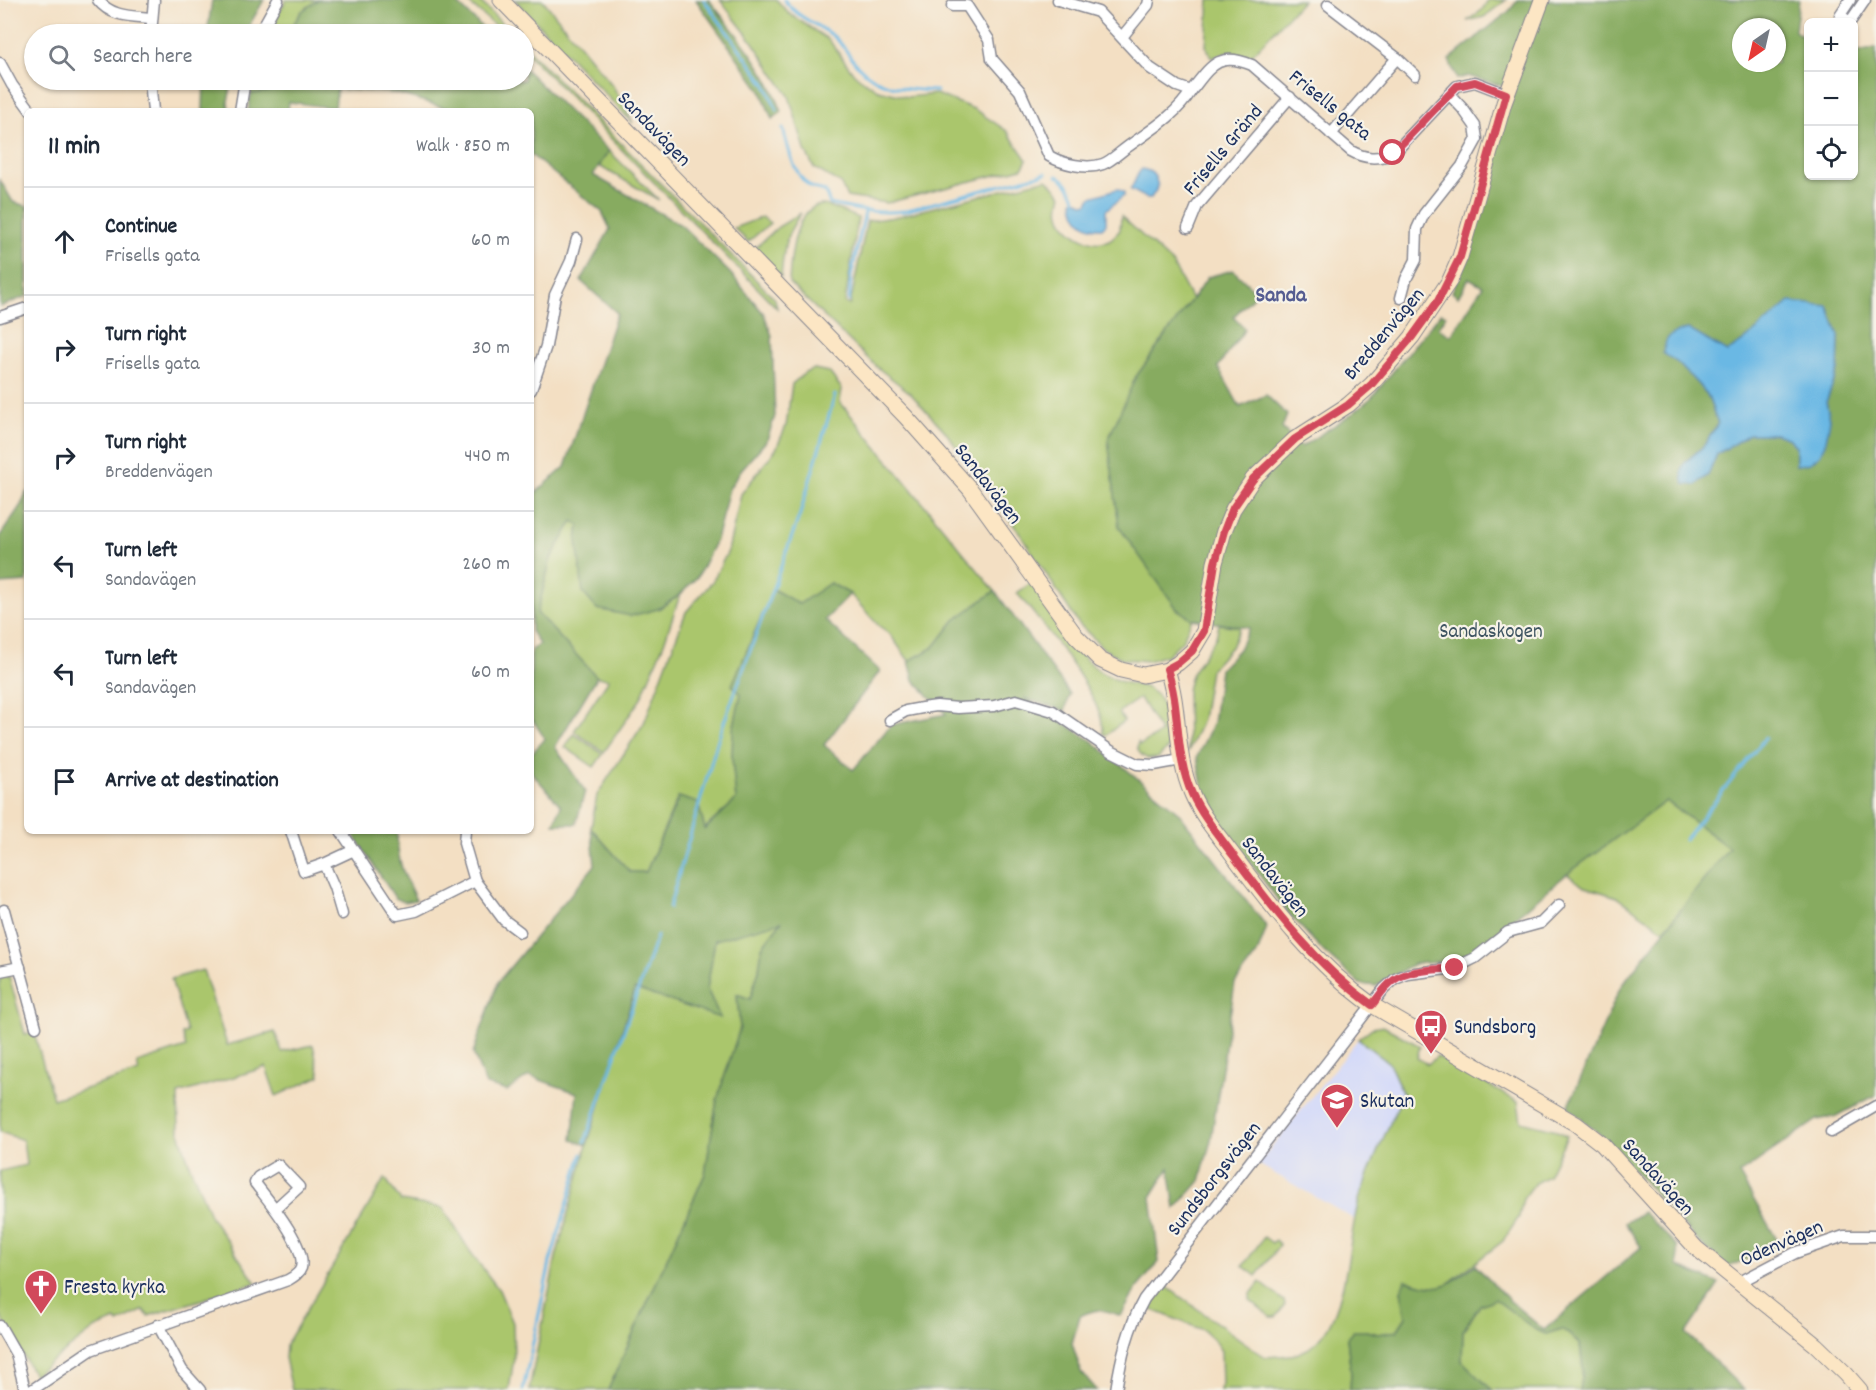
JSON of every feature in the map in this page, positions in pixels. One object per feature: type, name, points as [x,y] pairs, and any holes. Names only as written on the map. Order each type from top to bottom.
[{"type":"street","points":[[98,0],[102,6],[113,13],[152,18]]},
{"type":"street","points":[[152,24],[153,0]]},
{"type":"street","points":[[265,24],[278,0]]},
{"type":"street","name":"Sandavägen","points":[[501,0],[524,24]]},
{"type":"street","points":[[1058,0],[1098,12],[1150,68],[1177,86],[1191,91]]},
{"type":"street","points":[[1122,37],[1148,5],[1149,0]]},
{"type":"street","name":"Breddenvägen","points":[[1167,669],[1192,651],[1204,631],[1215,563],[1224,531],[1233,508],[1253,479],[1295,439],[1348,405],[1371,385],[1412,337],[1438,301],[1460,257],[1506,94],[1542,0]]},
{"type":"street","points":[[1850,0],[1840,15],[1850,22],[1865,0]]},
{"type":"street","points":[[1328,5],[1397,58],[1415,75]]},
{"type":"street","name":"Frisells gata","points":[[952,6],[967,6],[989,40],[992,59],[1020,91],[1049,156],[1059,162],[1089,166],[1103,164],[1173,114],[1208,69],[1220,61],[1235,58],[1252,66],[1360,156],[1381,158],[1393,153],[1457,86],[1475,82],[1506,94]]},
{"type":"street","name":"Sandavägen","points":[[534,34],[906,417],[970,489],[1076,636],[1100,660],[1121,670],[1143,675],[1167,669],[1172,685],[1180,760],[1192,794],[1203,814],[1276,912],[1312,953],[1352,991],[1372,1005],[1584,1131],[1602,1144],[1696,1248],[1815,1345],[1860,1390]]},
{"type":"street","points":[[1331,134],[1397,58]]},
{"type":"street","points":[[0,63],[29,108]]},
{"type":"street","points":[[151,90],[153,108]]},
{"type":"street","points":[[240,108],[243,90]]},
{"type":"street","points":[[1401,298],[1406,279],[1416,260],[1417,229],[1424,214],[1462,166],[1477,139],[1475,126],[1449,94]]},
{"type":"street","name":"Frisells Gränd","points":[[1188,228],[1197,206],[1290,97]]},
{"type":"street","points":[[534,381],[546,346],[555,295],[571,261],[577,239]]},
{"type":"street","points":[[0,316],[24,309]]},
{"type":"street","points":[[890,720],[906,711],[922,708],[994,706],[1016,700],[1053,711],[1112,751],[1137,764],[1154,765],[1180,760]]},
{"type":"street","points":[[292,834],[304,871],[354,850]]},
{"type":"street","points":[[343,834],[397,915],[416,911],[475,881]]},
{"type":"street","points":[[465,834],[464,843],[475,881],[504,920],[520,932]]},
{"type":"street","points":[[324,864],[342,914]]},
{"type":"street","points":[[1372,1005],[1395,979],[1419,972],[1455,968],[1475,958],[1508,932],[1541,923],[1559,905]]},
{"type":"street","points":[[4,910],[36,1027]]},
{"type":"street","points":[[0,971],[20,967]]},
{"type":"street","name":"Sundsborgsvägen","points":[[1116,1390],[1126,1339],[1144,1299],[1372,1005]]},
{"type":"street","points":[[1831,1132],[1876,1106]]},
{"type":"street","points":[[32,1390],[91,1350],[288,1280],[296,1275],[301,1268],[302,1256],[275,1209]]},
{"type":"street","name":"Odenvägen","points":[[1738,1283],[1795,1252],[1844,1236],[1876,1236]]},
{"type":"street","points":[[158,1325],[182,1370],[200,1390]]},
{"type":"street","points":[[0,1326],[16,1354],[25,1390]]},
{"type":"shaded area","name":"Skutan","points":[[1358,1039],[1389,1063],[1403,1094],[1359,1197],[1354,1219],[1258,1164]]},
{"type":"green space","points":[[212,0],[264,0],[250,24],[208,24]]},
{"type":"green space","points":[[286,0],[318,0],[302,11],[294,24],[273,24]]},
{"type":"green space","points":[[318,0],[454,0],[479,24],[294,24],[302,11]]},
{"type":"green space","points":[[465,0],[479,0],[502,24],[493,24]]},
{"type":"green space","points":[[515,0],[543,0],[613,86],[633,123]]},
{"type":"green space","points":[[696,0],[709,0],[741,40],[769,82],[782,112],[772,119],[761,91]]},
{"type":"green space","points":[[720,0],[777,0],[788,13],[829,40],[854,74],[878,90],[907,97],[936,94],[974,109],[1007,131],[1027,160],[1022,168],[887,203],[847,197],[840,183],[814,168],[805,150],[789,96],[752,41]]},
{"type":"green space","points":[[1209,0],[1303,0],[1249,58],[1230,52],[1211,57],[1206,46]]},
{"type":"green space","points":[[1488,0],[1506,0],[1484,17],[1467,21],[1482,10]]},
{"type":"green space","name":"Sandaskogen","points":[[1518,0],[1799,0],[1795,31],[1804,38],[1804,180],[1858,180],[1858,52],[1876,48],[1876,1095],[1837,1116],[1817,1120],[1739,1174],[1780,1245],[1728,1267],[1700,1243],[1605,1139],[1568,1107],[1621,986],[1729,848],[1666,801],[1567,874],[1475,951],[1448,961],[1414,964],[1376,986],[1360,984],[1323,951],[1287,912],[1205,802],[1197,757],[1213,723],[1220,669],[1239,649],[1249,628],[1192,619],[1177,609],[1119,527],[1108,440],[1135,378],[1208,277],[1233,270],[1257,293],[1233,317],[1245,329],[1218,367],[1240,407],[1266,395],[1287,415],[1282,428],[1301,447],[1352,414],[1372,397],[1441,313],[1446,315],[1438,328],[1451,336],[1483,286],[1469,278],[1458,297],[1452,292],[1463,262],[1513,89],[1468,76],[1457,79],[1449,60],[1509,11]],"holes":[[[1688,329],[1727,352],[1749,337],[1839,336],[1838,370],[1826,402],[1830,419],[1796,465],[1796,447],[1790,439],[1776,434],[1749,434],[1717,454],[1708,475],[1695,485],[1686,461],[1704,446],[1718,423],[1707,394],[1678,363],[1663,353]]]},
{"type":"green space","points":[[534,56],[775,299],[777,308],[534,60]]},
{"type":"green space","points":[[534,78],[609,151],[593,175],[681,225],[731,274],[764,314],[772,336],[775,416],[767,440],[741,470],[729,489],[716,540],[698,576],[680,595],[658,609],[631,616],[597,609],[583,593],[577,541],[579,525],[573,521],[551,558],[537,613],[597,677],[555,747],[585,791],[576,824],[554,824],[561,806],[534,775],[534,751],[545,739],[534,722],[534,648],[539,644],[534,636],[534,494],[565,467],[617,313],[581,281],[610,229],[602,212],[534,157],[534,108],[445,108],[396,93],[352,90],[534,90]]},
{"type":"green space","points":[[204,90],[231,90],[229,108],[203,108]]},
{"type":"green space","points":[[252,90],[269,90],[269,91],[251,94]]},
{"type":"green space","points":[[337,90],[335,108],[289,102],[288,108],[249,108],[251,94],[269,91]]},
{"type":"green space","points":[[609,151],[659,200],[599,166]]},
{"type":"green space","points":[[1047,179],[1062,195],[1060,214],[1072,232],[1095,242],[1109,240],[1120,230],[1121,216],[1172,263],[1192,300],[1135,378],[1177,609],[1192,619],[1182,641],[1167,655],[1148,661],[1123,659],[1104,649],[1078,623],[1021,535],[944,430],[909,392],[878,368],[789,283],[795,237],[805,215],[813,208],[826,205],[858,218],[845,303],[850,305],[867,221],[895,217]]},
{"type":"green space","points":[[0,180],[13,202],[24,205],[24,297],[0,307]]},
{"type":"green space","points":[[801,213],[786,243],[781,277],[753,250],[778,227]]},
{"type":"green space","points":[[762,217],[770,223],[748,242],[734,228]]},
{"type":"green space","points":[[814,369],[829,372],[842,389],[840,402],[995,591],[955,620],[934,647],[909,661],[889,633],[879,626],[850,594],[830,583],[741,694],[733,730],[732,758],[736,800],[704,829],[678,797],[646,872],[630,872],[591,828],[597,795],[644,723],[686,612],[712,582],[728,551],[741,494],[776,449],[786,426],[792,384]]},
{"type":"green space","points":[[24,498],[24,582],[0,584],[0,536]]},
{"type":"green space","points":[[573,520],[579,525],[577,541],[658,609],[680,595],[664,643],[640,700],[604,752],[574,731],[609,679],[597,677],[537,613],[551,558]]},
{"type":"green space","points":[[830,583],[850,594],[825,620],[880,671],[824,745],[853,770],[891,725],[946,714],[914,680],[909,661],[934,647],[955,620],[995,591],[1070,694],[1065,711],[1024,698],[1091,740],[1178,812],[1267,927],[1257,954],[1235,983],[1211,1140],[1200,1181],[1175,1209],[1169,1168],[1151,1197],[1159,1262],[1137,1288],[1121,1316],[1100,1310],[1080,1316],[1072,1343],[1081,1372],[1097,1390],[608,1390],[705,1174],[717,1100],[740,1028],[737,994],[750,999],[759,970],[762,947],[781,922],[715,940],[707,989],[720,1018],[635,989],[587,1145],[572,1140],[577,1093],[529,1076],[507,1091],[486,1085],[473,1053],[498,982],[595,865],[591,828],[630,872],[646,872],[679,797],[698,803],[705,829],[736,800],[732,758],[733,730],[741,694],[732,685],[773,589],[799,604]]},
{"type":"green space","points":[[1031,583],[1086,660],[1102,673],[1119,681],[1145,687],[1157,695],[1163,704],[1169,747],[1158,758],[1148,759],[1138,750],[1138,742],[1140,745],[1161,733],[1140,698],[1119,712],[1124,721],[1106,735],[1103,733],[1101,718],[1083,681],[1055,640],[1017,593]]},
{"type":"green space","points":[[1219,624],[1240,627],[1231,647],[1210,670],[1202,720],[1188,752],[1187,690],[1191,675],[1216,637]]},
{"type":"green space","points":[[574,734],[603,754],[594,767],[565,747]]},
{"type":"green space","points":[[1666,801],[1730,849],[1664,930],[1617,897],[1583,886],[1567,874]]},
{"type":"green space","points":[[353,834],[397,834],[402,867],[416,900],[404,902],[395,898]]},
{"type":"green space","points":[[782,921],[762,947],[759,970],[750,999],[737,995],[740,1028],[717,1100],[705,1174],[608,1390],[529,1390],[556,1257],[587,1145],[635,989],[720,1017],[707,989],[715,940]]},
{"type":"green space","points":[[203,970],[227,1045],[275,1032],[282,1052],[313,1045],[320,1076],[276,1096],[266,1067],[178,1094],[179,1132],[211,1217],[256,1283],[148,1316],[144,1310],[118,1323],[116,1320],[96,1328],[34,1375],[0,1315],[0,1171],[26,1165],[23,1140],[0,1132],[0,978],[9,976],[25,1034],[34,1032],[53,1099],[139,1072],[137,1063],[186,1047],[182,1034],[187,1032],[171,979]]},
{"type":"green space","points":[[1383,1026],[1420,1046],[1417,1058],[1428,1064],[1437,1056],[1518,1102],[1521,1121],[1553,1129],[1567,1136],[1548,1176],[1535,1183],[1523,1199],[1519,1217],[1503,1241],[1446,1285],[1401,1290],[1406,1317],[1397,1331],[1378,1334],[1366,1331],[1347,1338],[1351,1374],[1350,1390],[1219,1390],[1222,1384],[1221,1351],[1214,1340],[1203,1330],[1145,1307],[1164,1285],[1265,1357],[1296,1354],[1313,1345],[1326,1330],[1336,1310],[1342,1288],[1363,1187],[1403,1094],[1389,1063],[1358,1039],[1372,1028]]},
{"type":"green space","points":[[385,1178],[401,1201],[443,1208],[469,1250],[499,1290],[513,1323],[514,1358],[509,1390],[292,1390],[285,1358],[286,1345]]},
{"type":"green space","points":[[1643,1212],[1677,1246],[1678,1266],[1719,1284],[1686,1333],[1744,1390],[1580,1390],[1583,1370],[1580,1343],[1562,1329],[1546,1334],[1536,1330],[1495,1299],[1480,1305],[1463,1330],[1462,1361],[1492,1390],[1350,1390],[1351,1374],[1347,1338],[1353,1331],[1378,1334],[1397,1331],[1406,1317],[1401,1290],[1405,1280],[1428,1286],[1443,1286],[1475,1265],[1511,1302],[1544,1330],[1641,1247],[1625,1223]]},
{"type":"green space","points":[[1264,1237],[1272,1243],[1275,1240],[1280,1245],[1256,1276],[1243,1266]]},
{"type":"green space","points":[[1260,1282],[1284,1301],[1285,1305],[1276,1317],[1271,1317],[1250,1300],[1250,1295]]},
{"type":"green space","points":[[1495,1299],[1536,1330],[1546,1334],[1562,1329],[1580,1344],[1583,1370],[1580,1390],[1492,1390],[1462,1361],[1463,1331],[1480,1305]]},
{"type":"water","points":[[1142,169],[1152,173],[1156,180],[1158,187],[1151,198],[1146,198],[1130,189]]},
{"type":"water","points":[[1117,189],[1124,192],[1124,196],[1106,210],[1106,224],[1102,228],[1090,227],[1081,222],[1073,201],[1076,199],[1084,204],[1088,203],[1091,197]]},
{"type":"water","points":[[1790,302],[1828,306],[1839,336],[1838,370],[1826,402],[1830,419],[1826,441],[1820,455],[1810,463],[1796,465],[1796,447],[1790,439],[1776,434],[1749,434],[1717,454],[1708,475],[1695,485],[1684,484],[1682,469],[1684,465],[1705,444],[1718,423],[1707,394],[1678,363],[1663,353],[1668,338],[1688,329],[1727,352],[1749,337]]},
{"type":"waterway","points":[[704,0],[766,85],[777,110]]},
{"type":"waterway","points":[[784,0],[800,15],[836,39],[867,75],[895,87],[937,91]]},
{"type":"waterway","points":[[783,128],[792,160],[805,182],[813,188],[825,191],[830,204],[858,210],[904,211],[1046,173]]},
{"type":"waterway","points":[[1057,176],[1066,182],[1076,199]]},
{"type":"waterway","points":[[849,301],[851,276],[865,212]]},
{"type":"waterway","points":[[669,908],[719,736],[800,514],[835,395]]},
{"type":"waterway","points":[[1685,839],[1765,738]]},
{"type":"waterway","points":[[585,1142],[657,936]]},
{"type":"waterway","points":[[523,1390],[550,1262],[582,1154]]},
{"type":"place","name":"Sundsborg","points":[[1431,1055]]},
{"type":"place","name":"Skutan","points":[[1337,1129]]},
{"type":"place","name":"Fresta kyrka","points":[[41,1315]]},
{"type":"district","name":"Sanda","points":[[1281,293]]},
{"type":"route","points":[[1393,153],[1457,86],[1475,82],[1506,94],[1460,257],[1438,301],[1412,337],[1371,385],[1348,405],[1295,439],[1253,479],[1233,508],[1224,531],[1215,563],[1204,631],[1192,651],[1167,669],[1172,685],[1180,760],[1192,794],[1203,814],[1262,894],[1312,953],[1352,991],[1372,1005],[1395,979],[1408,974],[1455,968]]}]
